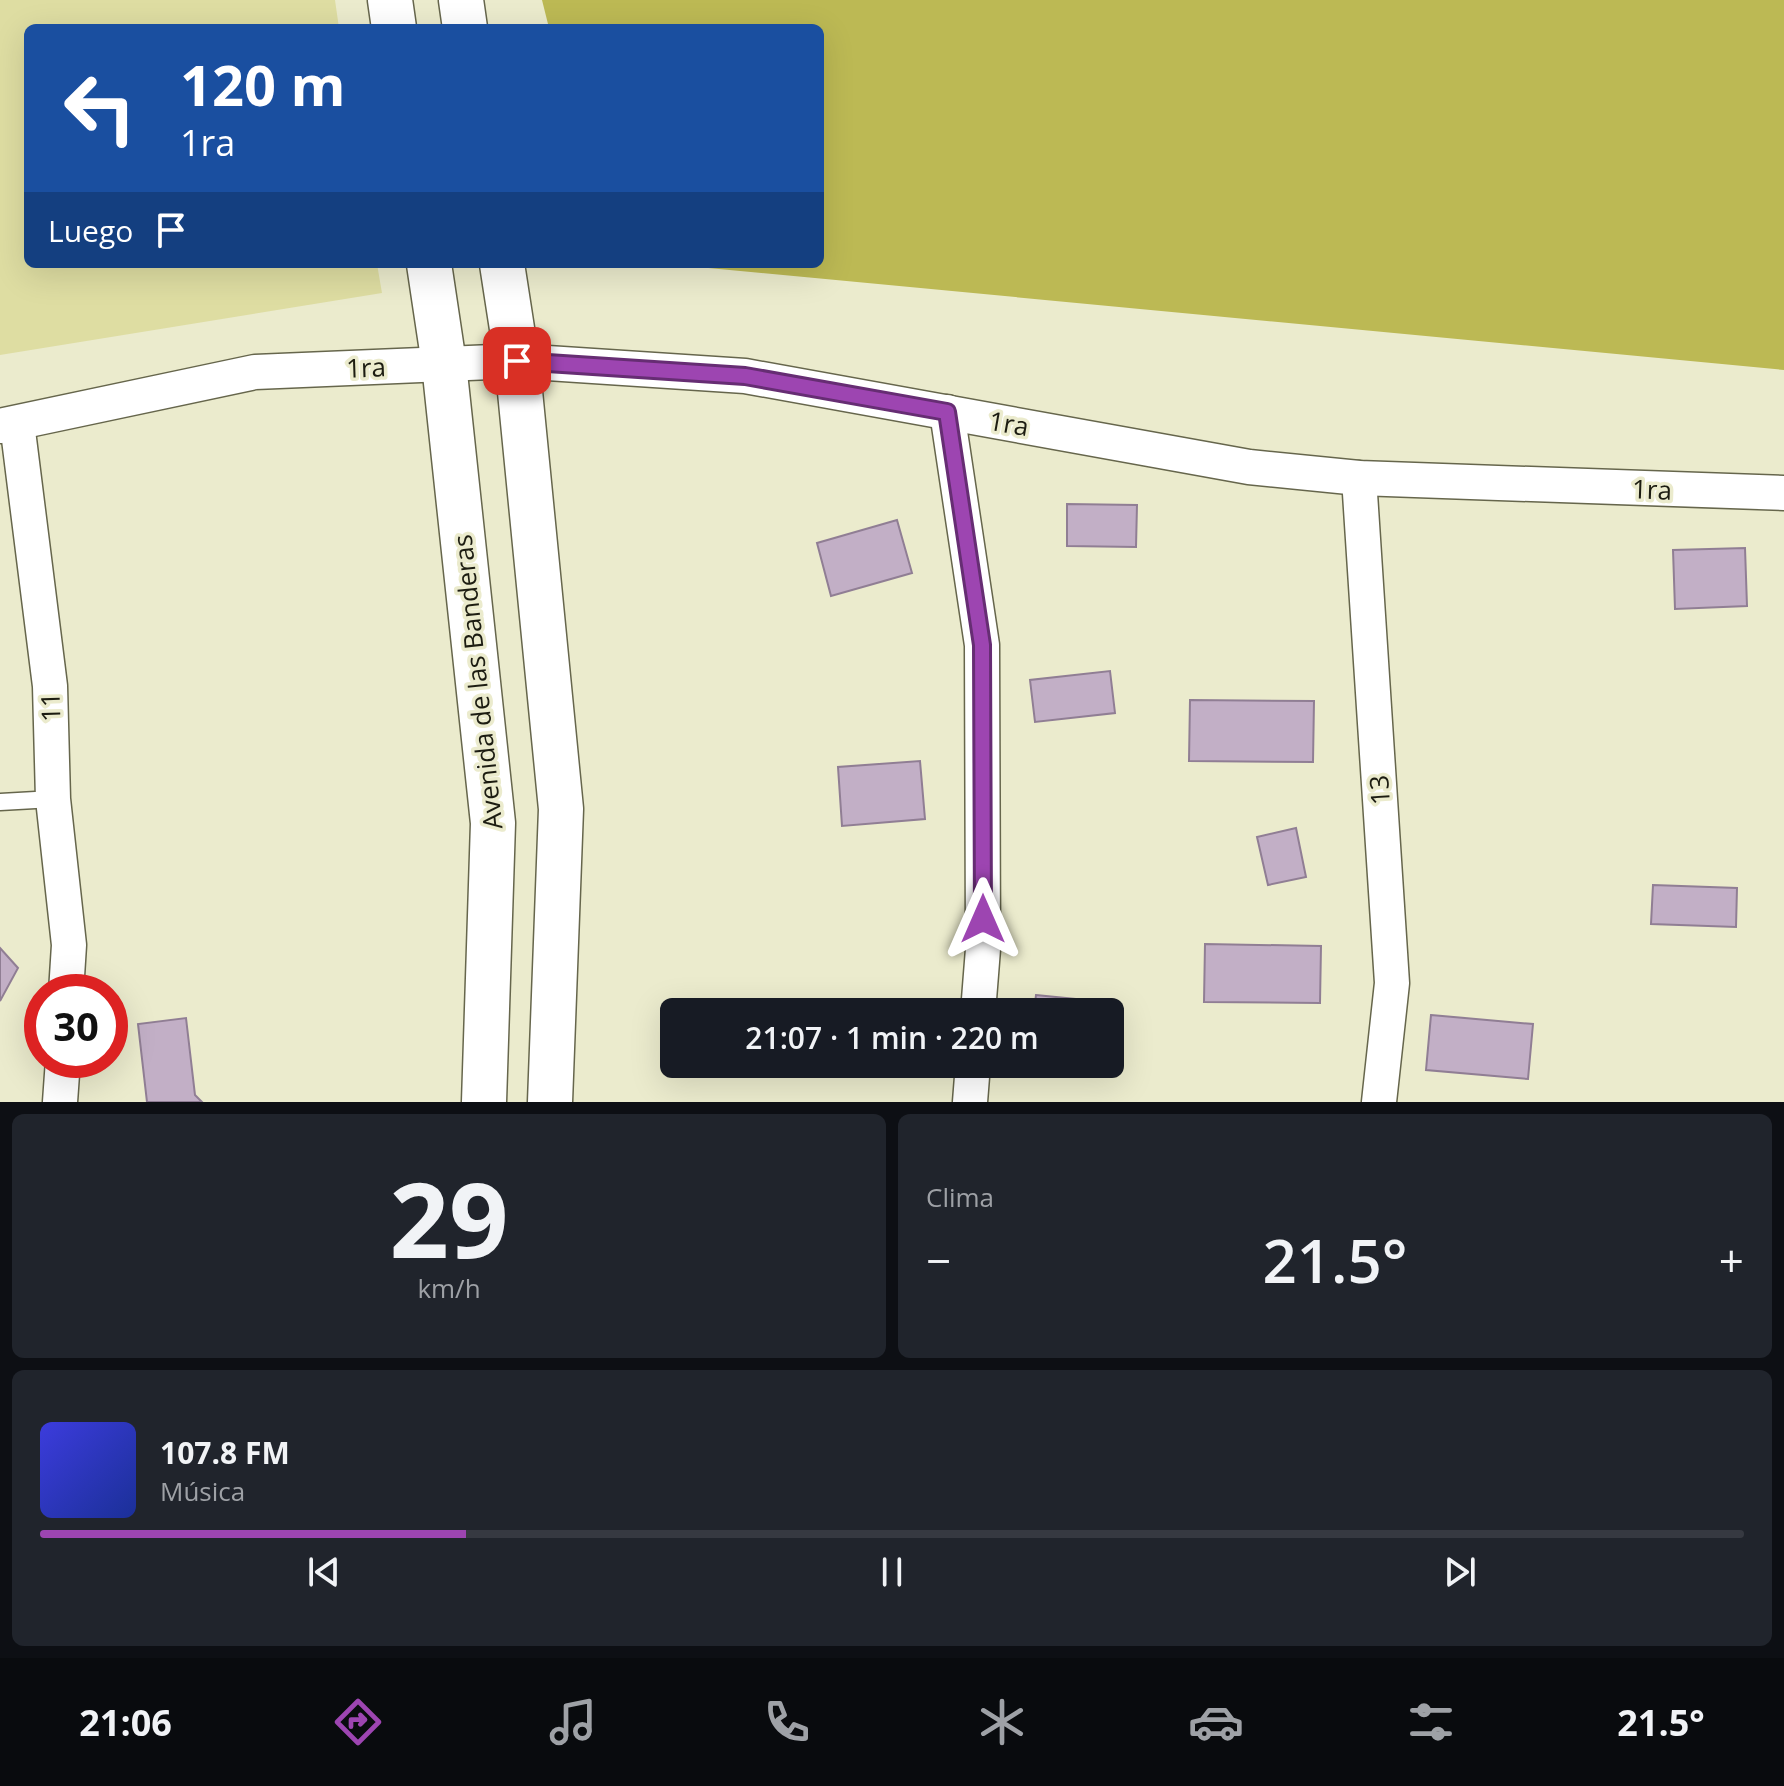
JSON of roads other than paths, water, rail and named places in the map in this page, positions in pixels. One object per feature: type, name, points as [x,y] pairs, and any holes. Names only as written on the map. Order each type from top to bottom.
[{"type":"main road","points":[[390,0],[393,24]]},
{"type":"main road","points":[[461,0],[464,24]]},
{"type":"main road","name":"Avenida de las Banderas","points":[[430,268],[444,364],[493,823],[484,1102]]},
{"type":"main road","points":[[503,268],[517,361],[561,809],[550,1102]]},
{"type":"street","name":"1ra","points":[[8,424],[255,372],[517,361],[745,376],[1249,467],[1359,478],[1784,493]]},
{"type":"street","points":[[947,412],[982,645],[983,949],[979,998]]},
{"type":"street","name":"11","points":[[8,424],[50,686],[53,799],[69,945],[67,974]]},
{"type":"street","name":"13","points":[[1359,478],[1392,983],[1379,1102]]},
{"type":"street","points":[[60,1102],[62,1078]]},
{"type":"street","points":[[970,1102],[972,1078]]},
{"type":"lane","points":[[0,802],[53,799]]}]
